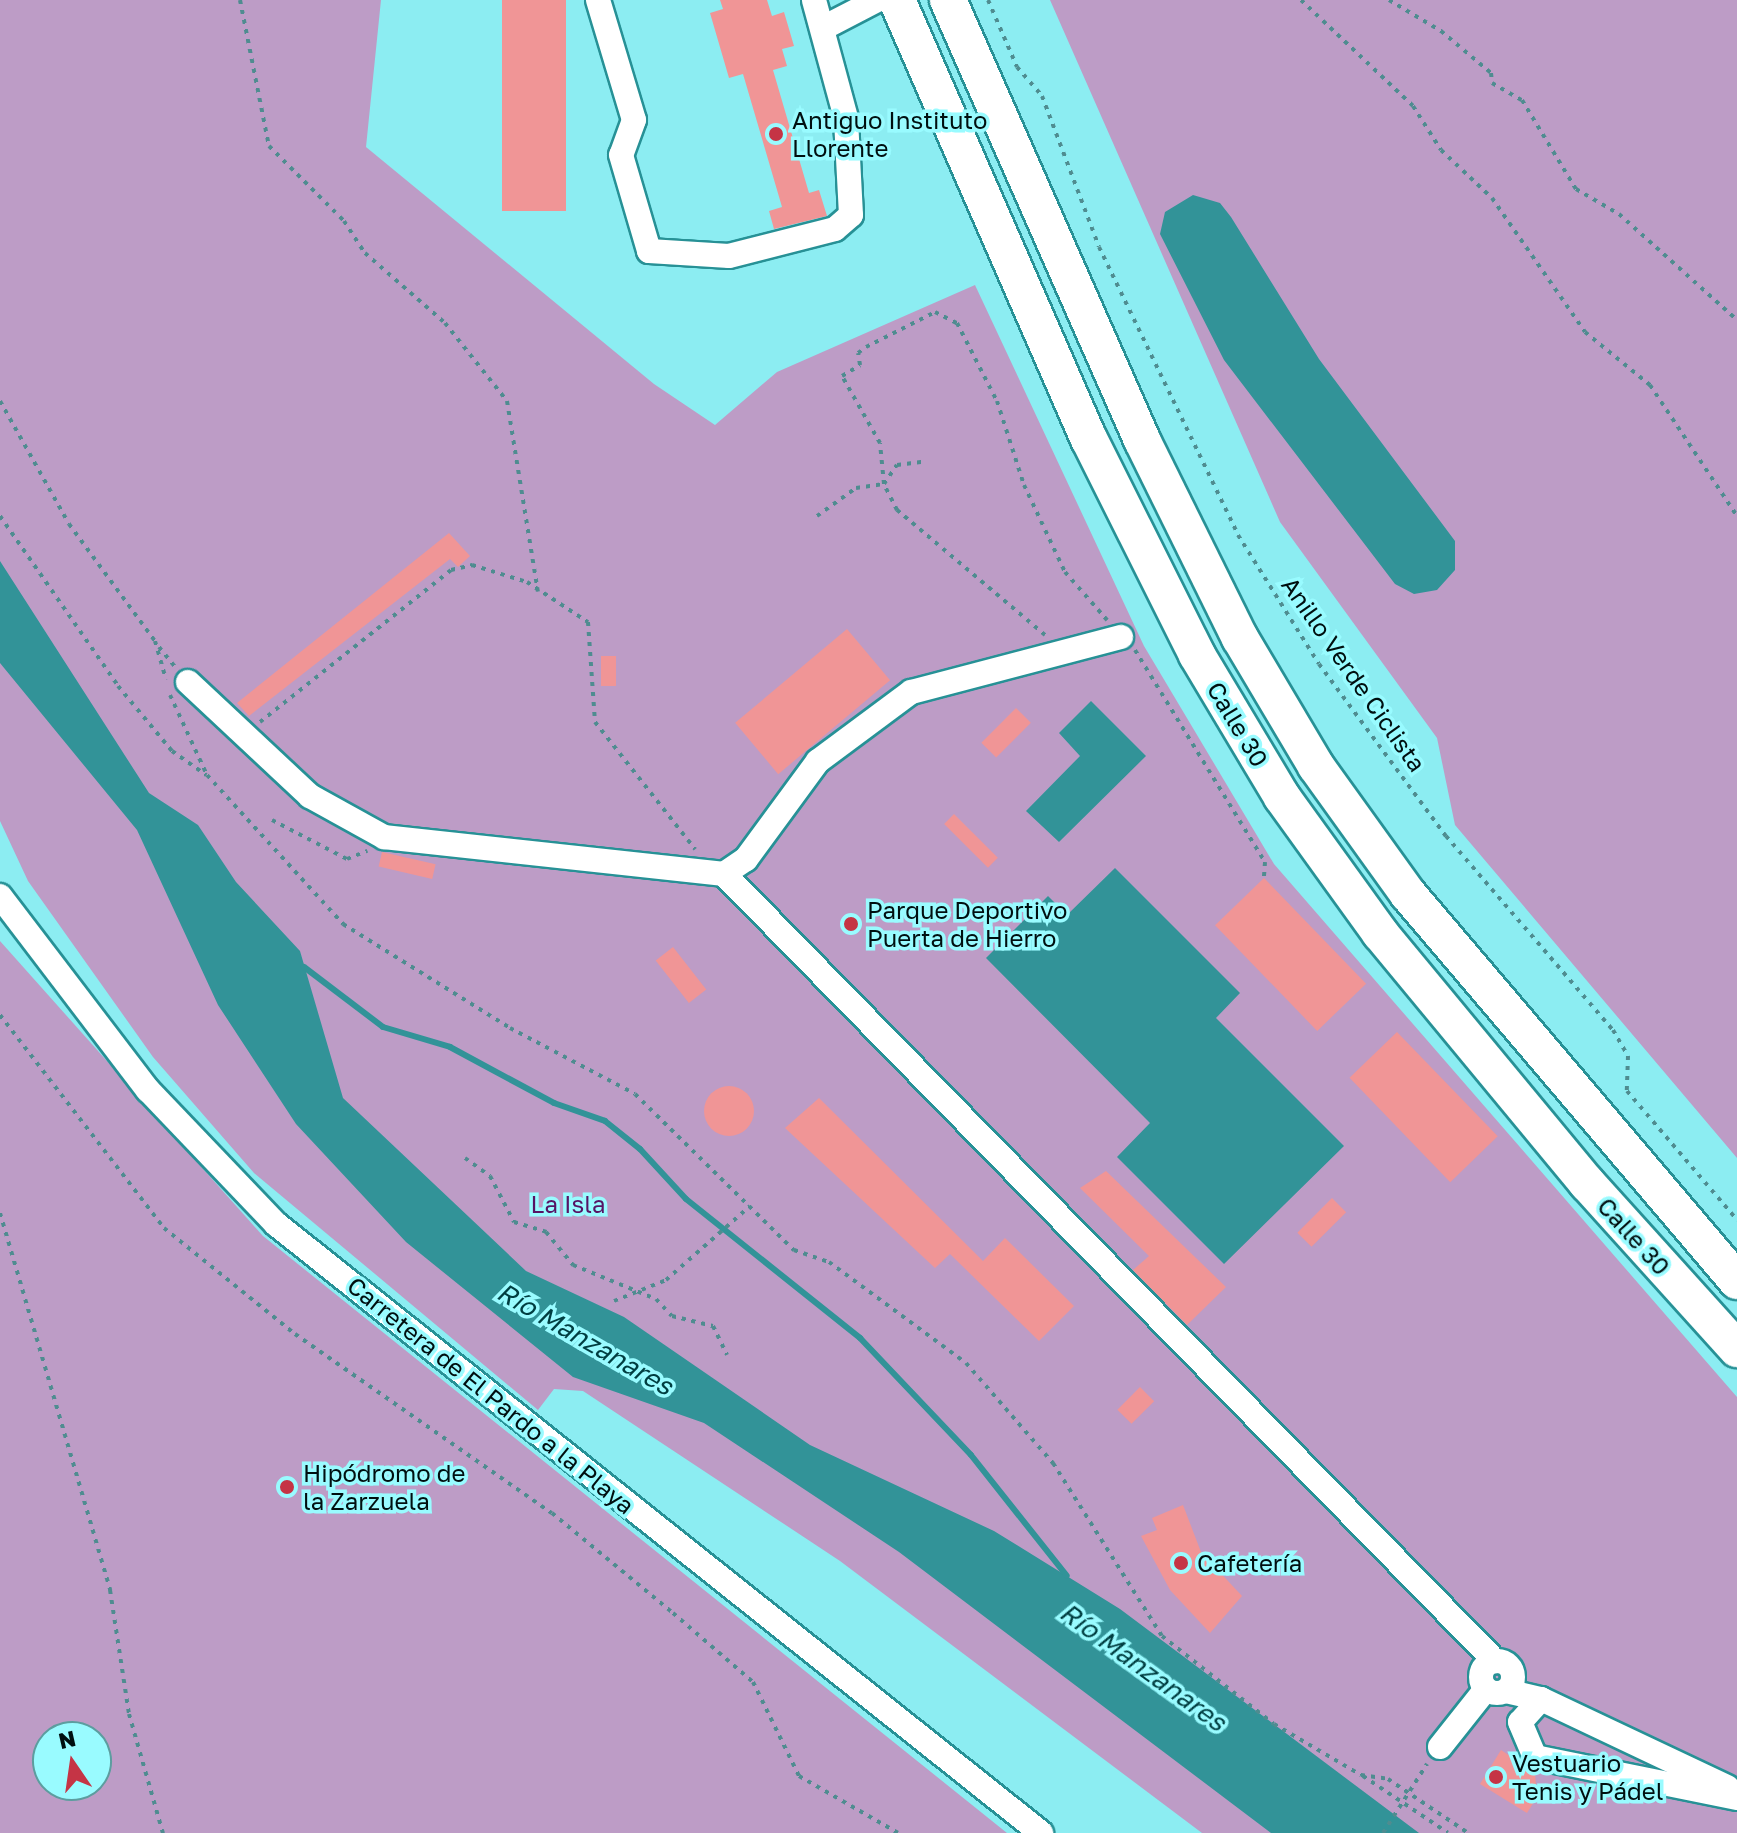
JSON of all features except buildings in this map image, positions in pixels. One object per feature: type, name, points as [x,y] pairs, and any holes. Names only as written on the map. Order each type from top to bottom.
[{"type":"highway","name":"Calle 30","points":[[948,0],[1163,482],[1240,638],[1316,766],[1408,894],[1737,1281]]},
{"type":"highway","points":[[969,0],[1011,99],[1026,180]]},
{"type":"highway","name":"Calle 30","points":[[884,1],[927,73],[1089,439],[1197,655],[1282,797],[1380,933],[1557,1148],[1737,1349]]},
{"type":"street","points":[[598,0],[634,120],[621,155],[649,251],[729,256],[835,229],[851,215],[846,118],[825,27],[814,0]]},
{"type":"street","points":[[825,27],[884,1]]},
{"type":"street","points":[[724,874],[746,859],[818,761],[911,692],[1121,637]]},
{"type":"street","points":[[188,682],[310,796],[384,837],[724,874],[1495,1661],[1480,1675],[1496,1690],[1541,1699],[1737,1792]]},
{"type":"street","name":"Carretera de El Pardo a la Playa","points":[[0,896],[148,1090],[276,1224],[1041,1833]]},
{"type":"street","points":[[1433,1756],[1496,1690]]},
{"type":"street","points":[[1541,1699],[1520,1722],[1535,1757],[1737,1798]]},
{"type":"path","points":[[240,0],[269,146],[344,221],[365,253],[472,351],[507,401],[538,592]]},
{"type":"path","name":"Anillo Verde Ciclista","points":[[988,0],[1017,67],[1042,96],[1099,247],[1238,535],[1319,664],[1446,836],[1613,1030],[1628,1056],[1627,1091],[1737,1220]]},
{"type":"path","points":[[1301,0],[1413,106],[1441,150],[1492,198],[1585,332],[1650,385],[1737,516]]},
{"type":"path","points":[[1389,0],[1441,31],[1491,73],[1492,83],[1522,100],[1576,189],[1619,214],[1737,320]]},
{"type":"path","points":[[1052,655],[1045,635],[923,536],[884,484],[880,443],[842,376],[860,365],[858,353],[866,347],[935,312],[957,323],[988,379],[1024,485],[1065,572],[1121,637],[1202,753],[1265,862],[1264,878]]},
{"type":"path","points":[[0,401],[69,524],[155,643],[188,682]]},
{"type":"path","points":[[817,516],[856,488],[884,484],[897,465],[923,462]]},
{"type":"path","points":[[0,516],[118,686],[172,751],[207,775],[343,924],[458,999],[635,1094],[794,1250],[829,1262],[966,1363],[1053,1463],[1162,1636],[1274,1724],[1361,1775],[1448,1833]]},
{"type":"path","points":[[256,726],[451,570],[472,565],[538,592],[588,622],[595,722],[674,830],[724,874]]},
{"type":"path","points":[[155,643],[207,775]]},
{"type":"path","points":[[272,820],[347,859],[384,837]]},
{"type":"path","points":[[0,1015],[164,1228],[295,1334],[552,1513],[753,1682],[799,1776],[898,1833]]},
{"type":"path","points":[[465,1158],[490,1176],[514,1222],[546,1232],[573,1265],[634,1289],[672,1316],[713,1326],[727,1355]]},
{"type":"path","points":[[614,1301],[684,1266],[750,1206]]},
{"type":"path","points":[[0,1213],[110,1590],[129,1714],[163,1833]]},
{"type":"path","points":[[1383,1833],[1433,1756]]},
{"type":"path","points":[[1361,1775],[1388,1779],[1468,1833]]},
{"type":"green space","name":"Parque Deportivo Puerta de Hierro","points":[[0,0],[381,0],[366,147],[654,384],[715,425],[777,372],[975,285],[1144,646],[1274,864],[1737,1397],[1737,1833],[1202,1833],[840,1561],[583,1391],[554,1389],[538,1410],[254,1173],[153,1057],[28,881],[0,821]]},
{"type":"green space","points":[[1050,0],[1737,0],[1737,1158],[1455,825],[1437,738],[1280,522]]},
{"type":"green space","name":"Hipódromo de la Zarzuela","points":[[0,941],[263,1236],[1007,1833],[0,1833]]},
{"type":"water","points":[[1193,195],[1220,203],[1231,217],[1319,359],[1455,541],[1455,570],[1437,590],[1414,594],[1395,584],[1224,360],[1160,234],[1165,212]]},
{"type":"water","name":"Río Manzanares","points":[[0,561],[149,793],[198,825],[236,882],[300,951],[343,1098],[526,1271],[624,1317],[810,1445],[994,1531],[1120,1609],[1419,1833],[1271,1833],[899,1552],[704,1423],[573,1377],[406,1242],[296,1124],[218,1005],[137,830],[0,663]]},
{"type":"water","points":[[1091,701],[1146,756],[1059,842],[1026,811],[1080,756],[1059,733]]},
{"type":"water","points":[[1115,868],[1240,993],[1216,1018],[1344,1146],[1224,1264],[1117,1157],[1150,1123],[986,958],[1048,896],[1067,915]]},
{"type":"waterway","points":[[304,967],[383,1027],[450,1047],[554,1103],[605,1121],[640,1149],[686,1199],[860,1338],[971,1455],[1067,1576]]},
{"type":"place","name":"Antiguo Instituto Llorente","points":[[776,134]]},
{"type":"place","name":"Parque Deportivo Puerta de Hierro","points":[[851,924]]},
{"type":"place","name":"Hipódromo de la Zarzuela","points":[[287,1487]]},
{"type":"place","name":"Cafetería","points":[[1181,1563]]},
{"type":"place","name":"Vestuario Tenis y Pádel","points":[[1496,1777]]},
{"type":"park label","name":"La Isla","points":[[568,1204]]}]
